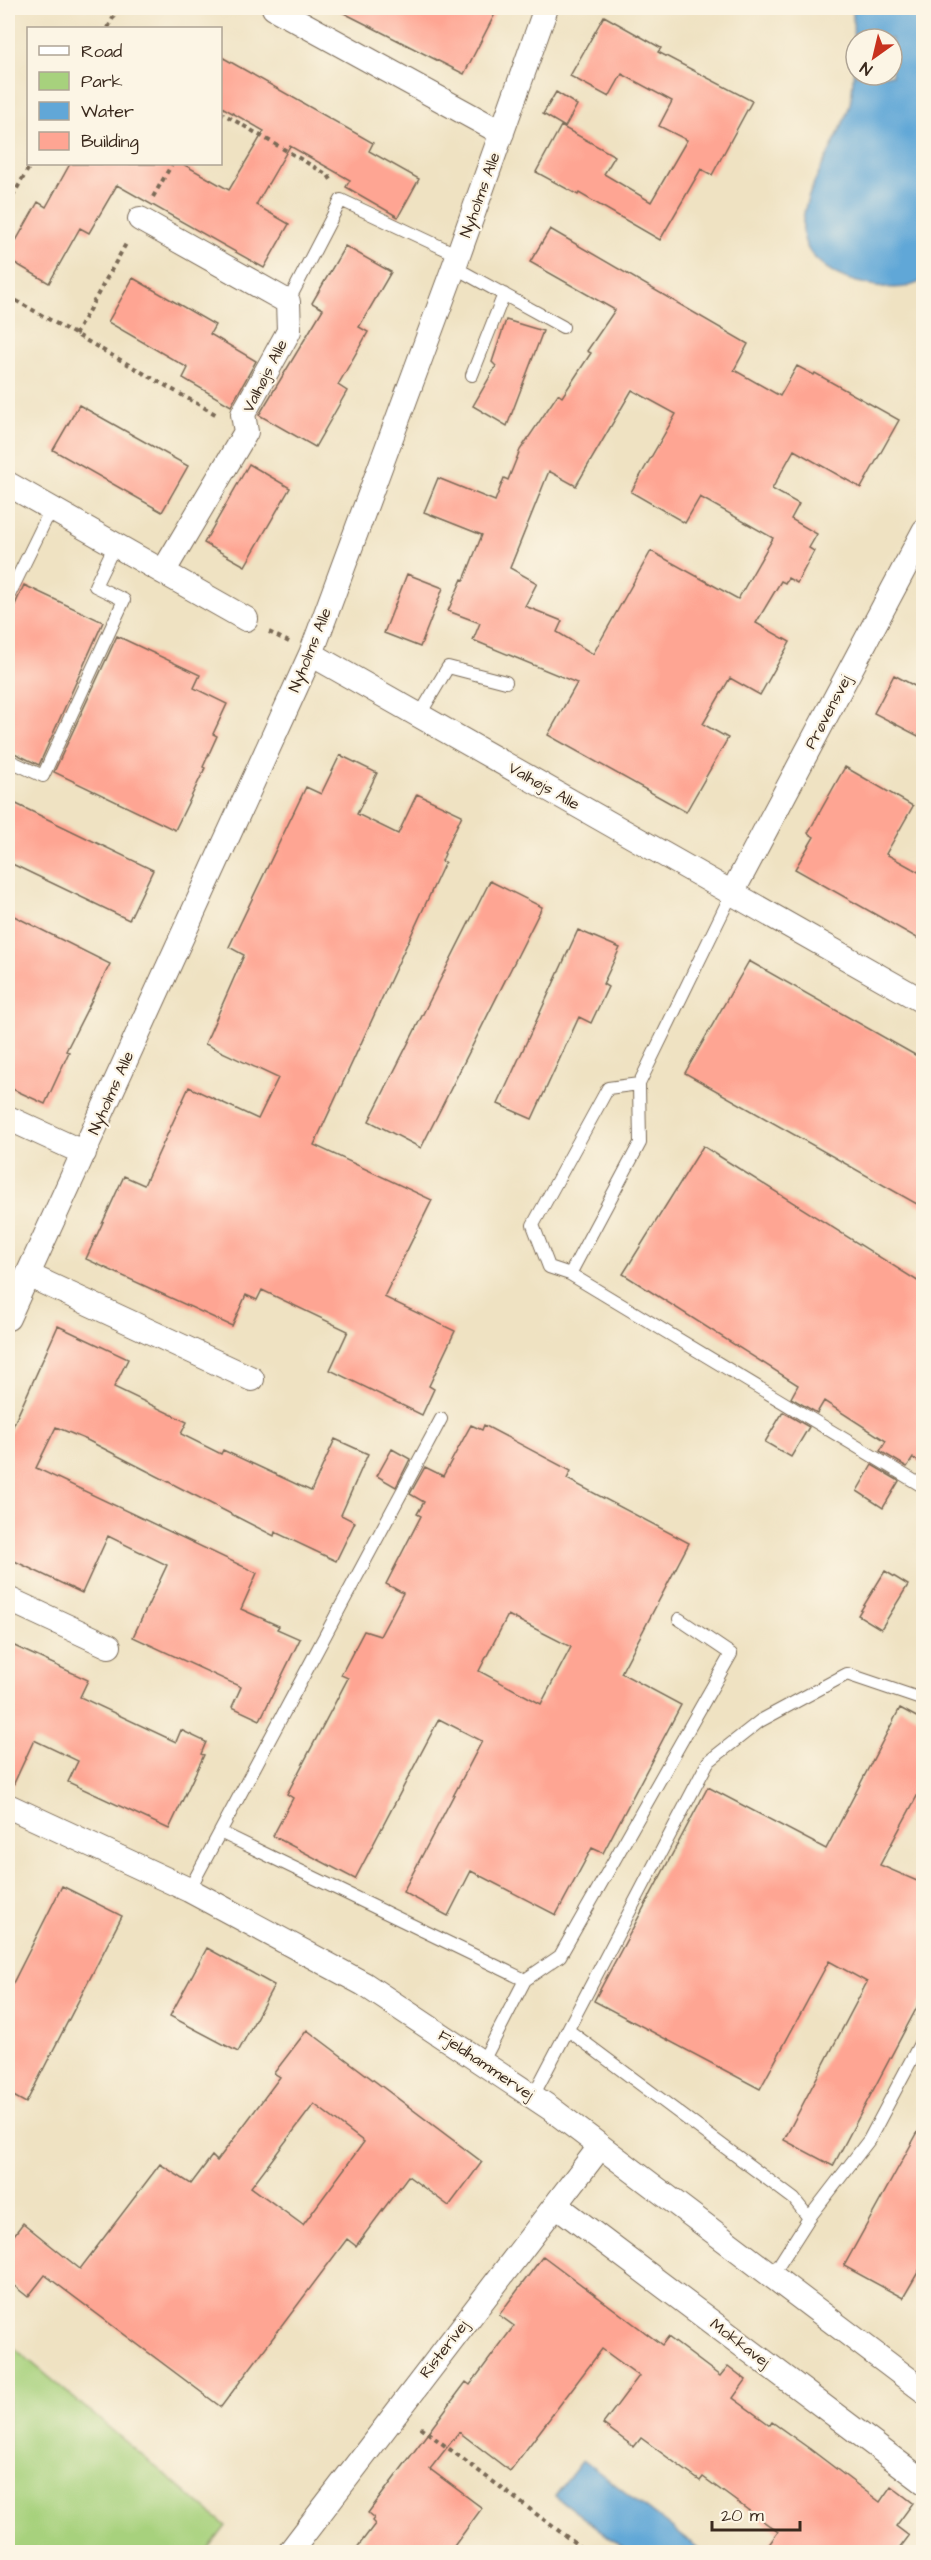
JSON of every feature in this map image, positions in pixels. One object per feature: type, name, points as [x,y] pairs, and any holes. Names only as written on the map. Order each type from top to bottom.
[{"type":"street","name":"Nyholms Alle","points":[[274,8],[502,133]]},
{"type":"street","name":"Nyholms Alle","points":[[8,1318],[19,1281],[84,1153],[310,654],[456,261],[546,8]]},
{"type":"street","points":[[140,219],[288,302]]},
{"type":"street","name":"Valhøjs Alle","points":[[163,572],[246,432],[243,414],[289,330],[288,302]]},
{"type":"street","points":[[8,484],[246,619]]},
{"type":"street","name":"Prøvensvej","points":[[732,893],[924,531]]},
{"type":"street","name":"Valhøjs Alle","points":[[310,654],[924,1002]]},
{"type":"street","name":"Nyholms Alle","points":[[8,1118],[84,1153]]},
{"type":"street","points":[[19,1281],[252,1379]]},
{"type":"street","points":[[8,1599],[109,1646]]},
{"type":"street","name":"Fjeldhammervej","points":[[8,1806],[189,1890],[364,1984],[532,2096],[923,2389]]},
{"type":"street","name":"Risterivej","points":[[291,2552],[600,2147]]},
{"type":"street","name":"Mokkavej","points":[[556,2205],[924,2482]]},
{"type":"lane","points":[[341,200],[456,261],[504,294],[562,327]]},
{"type":"lane","name":"Valhøjs Alle","points":[[288,302],[341,200]]},
{"type":"lane","points":[[472,375],[504,294]]},
{"type":"lane","points":[[8,597],[51,508]]},
{"type":"lane","points":[[8,760],[43,776],[124,600],[95,585],[115,545]]},
{"type":"lane","points":[[419,716],[448,667],[506,681]]},
{"type":"lane","points":[[570,1274],[639,1143],[639,1084],[732,893]]},
{"type":"lane","points":[[639,1084],[608,1088],[533,1225],[549,1266],[570,1274],[924,1486]]},
{"type":"lane","points":[[189,1890],[441,1419]]},
{"type":"lane","points":[[482,2062],[525,1980],[560,1956],[731,1654],[679,1619]]},
{"type":"lane","points":[[532,2096],[708,1762],[760,1721],[847,1674],[924,1700]]},
{"type":"lane","points":[[220,1832],[525,1980]]},
{"type":"lane","points":[[568,2030],[794,2199],[808,2218]]},
{"type":"lane","points":[[771,2276],[808,2218],[869,2140],[924,2036]]},
{"type":"path","points":[[108,27],[118,8]]},
{"type":"path","points":[[222,113],[328,175],[341,200]]},
{"type":"path","points":[[8,204],[30,165]]},
{"type":"path","points":[[75,335],[171,165]]},
{"type":"path","points":[[8,296],[246,432]]},
{"type":"path","points":[[246,619],[310,654]]},
{"type":"path","points":[[398,2410],[587,2553]]},
{"type":"green space","points":[[12,2346],[226,2526],[206,2552],[8,2552],[8,2351]]},
{"type":"water","points":[[853,8],[923,8],[923,280],[900,288],[883,287],[846,279],[822,265],[806,245],[803,226],[806,205],[845,118],[853,87],[904,87],[904,27],[853,27]]},
{"type":"water","points":[[583,2460],[703,2552],[629,2552],[555,2496]]},
{"type":"building","points":[[334,8],[498,8],[464,74]]},
{"type":"building","points":[[604,16],[661,48],[658,52],[752,101],[712,175],[701,169],[660,240],[579,193],[578,195],[536,172],[561,126],[615,156],[604,174],[651,202],[687,140],[659,126],[672,101],[622,74],[609,97],[570,76]]},
{"type":"building","points":[[222,57],[373,143],[369,151],[419,179],[398,217],[346,187],[350,180],[290,146],[256,205],[289,224],[264,268],[117,185],[89,233],[80,228],[49,283],[8,259],[8,255],[38,202],[46,207],[69,165],[185,165],[229,190],[264,131],[222,107]]},
{"type":"building","points":[[556,92],[577,105],[565,127],[543,114]]},
{"type":"building","points":[[550,229],[748,344],[734,370],[780,396],[797,366],[814,375],[815,373],[899,420],[861,488],[794,450],[772,489],[799,504],[791,519],[817,534],[809,548],[814,551],[797,583],[788,578],[785,583],[781,581],[756,623],[790,642],[760,695],[730,678],[703,724],[728,738],[686,812],[548,735],[577,683],[473,640],[480,623],[448,611],[462,579],[464,580],[482,535],[424,512],[438,478],[495,501],[504,478],[508,480],[520,450],[558,394],[562,397],[591,353],[587,351],[615,310],[530,262]],"holes":[[[632,390],[676,414],[631,492],[685,523],[700,497],[773,538],[738,599],[651,551],[593,654],[557,632],[562,621],[525,606],[537,583],[510,568],[549,471],[576,486]]]},
{"type":"building","points":[[345,246],[391,272],[359,327],[368,332],[338,385],[347,391],[315,447],[259,415],[323,309],[312,303]]},
{"type":"building","points":[[133,278],[215,325],[210,334],[256,361],[231,406],[183,378],[188,368],[108,322]]},
{"type":"building","points":[[506,320],[543,331],[507,426],[473,406],[496,366],[492,362]]},
{"type":"building","points":[[79,405],[188,466],[162,512],[53,450]]},
{"type":"building","points":[[249,464],[290,488],[245,566],[204,543]]},
{"type":"building","points":[[407,574],[443,588],[420,647],[384,633]]},
{"type":"building","points":[[24,585],[103,622],[39,765],[8,750],[8,620]]},
{"type":"building","points":[[117,636],[200,675],[194,688],[227,704],[213,734],[217,736],[203,767],[205,768],[175,830],[54,772]]},
{"type":"building","points":[[894,675],[924,691],[924,739],[874,713]]},
{"type":"building","points":[[340,755],[377,773],[357,814],[398,834],[417,794],[462,815],[444,853],[442,861],[445,862],[314,1145],[432,1200],[384,1297],[455,1331],[429,1386],[434,1389],[422,1415],[330,1370],[348,1331],[262,1290],[257,1300],[246,1295],[232,1326],[86,1259],[124,1176],[144,1185],[189,1087],[258,1119],[278,1078],[205,1044],[244,955],[229,947],[306,787],[321,794]]},
{"type":"building","points":[[845,767],[913,806],[886,854],[924,875],[924,942],[795,869],[814,837],[808,833]]},
{"type":"building","points":[[8,800],[153,870],[129,920],[8,862]]},
{"type":"building","points":[[490,881],[542,907],[421,1148],[369,1121]]},
{"type":"building","points":[[8,913],[110,964],[66,1051],[69,1052],[45,1104],[8,1087]]},
{"type":"building","points":[[578,930],[620,948],[603,984],[608,987],[591,1023],[579,1017],[532,1119],[498,1104]]},
{"type":"building","points":[[749,961],[924,1060],[924,1208],[685,1073]]},
{"type":"building","points":[[703,1146],[924,1285],[924,1465],[913,1458],[907,1467],[880,1451],[886,1441],[824,1401],[817,1413],[791,1398],[798,1385],[623,1274]]},
{"type":"building","points":[[58,1326],[128,1359],[114,1387],[187,1422],[181,1434],[221,1454],[223,1450],[311,1491],[335,1439],[368,1454],[341,1515],[355,1522],[336,1561],[275,1532],[274,1536],[87,1440],[56,1427],[36,1468],[257,1573],[241,1609],[279,1626],[277,1629],[300,1639],[260,1720],[232,1707],[241,1687],[133,1637],[167,1565],[108,1536],[82,1593],[8,1558],[8,1437]]},
{"type":"building","points":[[783,1412],[809,1427],[791,1457],[765,1442]]},
{"type":"building","points":[[471,1425],[482,1430],[484,1425],[571,1471],[567,1479],[689,1543],[621,1673],[681,1705],[603,1853],[592,1848],[556,1915],[471,1871],[448,1916],[403,1892],[482,1741],[439,1719],[355,1879],[273,1836],[293,1798],[287,1794],[348,1678],[341,1675],[364,1631],[380,1636],[403,1593],[386,1584],[421,1516],[417,1514],[424,1502],[410,1494],[425,1467],[443,1476]],"holes":[[[508,1615],[571,1647],[541,1704],[479,1671]]]},
{"type":"building","points":[[392,1449],[410,1459],[396,1487],[377,1476]]},
{"type":"building","points":[[872,1465],[899,1481],[883,1508],[857,1491]]},
{"type":"building","points":[[885,1571],[908,1585],[881,1629],[858,1615]]},
{"type":"building","points":[[8,1643],[88,1680],[80,1697],[176,1742],[181,1730],[206,1742],[201,1754],[204,1755],[169,1829],[68,1782],[78,1761],[34,1740],[8,1792]]},
{"type":"building","points":[[900,1708],[924,1721],[924,1783],[880,1865],[924,1884],[924,1994],[833,2166],[784,2140],[867,1982],[829,1961],[760,2089],[594,2001],[708,1787],[826,1849]]},
{"type":"building","points":[[62,1886],[122,1916],[26,2103],[8,2093],[8,1993]]},
{"type":"building","points":[[207,1948],[274,1985],[238,2052],[170,2016]]},
{"type":"building","points":[[307,2030],[482,2162],[449,2206],[408,2176],[356,2246],[347,2239],[221,2407],[45,2275],[28,2297],[8,2281],[8,2243],[23,2223],[80,2269],[160,2164],[191,2184],[212,2156],[217,2161],[280,2077],[274,2073]],"holes":[[[314,2104],[364,2142],[303,2225],[251,2187]]]},
{"type":"building","points":[[924,2121],[924,2262],[903,2298],[844,2266]]},
{"type":"building","points":[[543,2256],[662,2345],[668,2337],[720,2376],[728,2366],[746,2380],[733,2398],[770,2425],[772,2422],[880,2502],[891,2486],[913,2503],[896,2526],[909,2536],[896,2553],[763,2553],[778,2532],[703,2477],[700,2481],[641,2438],[634,2447],[603,2424],[639,2376],[602,2349],[510,2471],[459,2432],[430,2469],[482,2508],[449,2553],[353,2553],[375,2524],[372,2521],[374,2518],[368,2513],[466,2382],[470,2385],[514,2326],[499,2315]]}]
